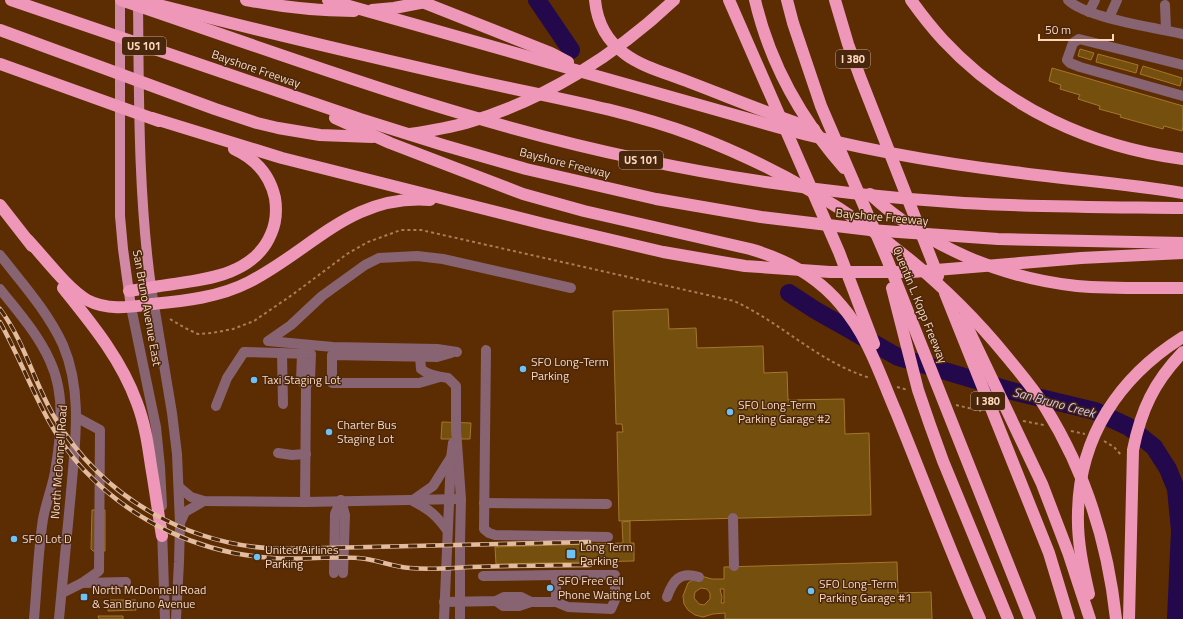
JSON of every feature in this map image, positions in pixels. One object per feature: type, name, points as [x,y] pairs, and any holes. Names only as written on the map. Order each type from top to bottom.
[{"type":"highway","name":"Bayshore Freeway","points":[[11,0],[381,126],[491,160],[612,189],[719,210],[848,228],[955,237],[1183,243]]},
{"type":"highway","name":"Bayshore Freeway","points":[[120,0],[447,110],[531,134],[640,159],[770,182],[833,191],[900,198],[1016,205],[1183,208]]},
{"type":"highway","points":[[138,0],[331,48],[627,114],[691,134],[724,147],[788,178],[840,209],[885,240],[937,282],[1001,349],[1031,386],[1058,429],[1073,459],[1095,516],[1109,572],[1116,619]]},
{"type":"highway","points":[[246,0],[295,9],[348,11],[394,8],[432,0]]},
{"type":"highway","points":[[328,0],[812,136],[874,151],[1020,173],[1183,193]]},
{"type":"highway","points":[[417,0],[551,53],[590,74]]},
{"type":"highway","points":[[595,0],[596,12],[600,25],[607,36],[615,46],[637,61],[800,124],[863,143],[941,162]]},
{"type":"highway","points":[[0,30],[257,123],[320,135],[340,137],[383,137],[453,126],[506,109],[539,94],[564,81],[617,46],[674,0]]},
{"type":"highway","points":[[729,0],[822,210],[854,290],[899,419]]},
{"type":"highway","points":[[755,0],[764,33],[775,62],[791,94],[808,122],[827,148],[849,173],[871,195],[899,218],[925,235],[953,250],[1013,274],[1077,286],[1111,288],[1183,288]]},
{"type":"highway","name":"Quentin L. Kopp Freeway","points":[[788,0],[793,23],[821,106],[887,259],[1030,619]]},
{"type":"highway","name":"I 380","points":[[835,0],[848,44],[875,116],[1049,553],[1069,619]]},
{"type":"highway","points":[[911,0],[943,40],[964,61],[985,79],[1027,107],[1061,125],[1096,140],[1137,152],[1183,159]]},
{"type":"highway","points":[[0,35],[73,57]]},
{"type":"highway","points":[[0,64],[231,148],[250,158],[267,176],[272,188],[276,207],[273,229],[266,244],[255,256],[242,266],[229,273],[128,291]]},
{"type":"highway","points":[[278,91],[390,143],[486,181],[553,203],[768,254],[800,270],[816,281],[840,304],[862,334],[899,419],[980,619]]},
{"type":"highway","points":[[152,118],[282,158],[502,213],[663,252],[745,266],[786,270],[865,273],[912,272],[1081,258],[1183,253]]},
{"type":"highway","points":[[902,184],[982,359],[1027,451],[1056,518],[1090,619]]},
{"type":"highway","points":[[28,240],[72,288],[84,298],[103,306],[131,307],[208,296],[229,290],[248,282],[272,268],[332,227],[353,215],[378,205],[406,200],[428,200],[453,203],[502,213]]},
{"type":"highway","points":[[0,205],[100,334],[130,385],[146,434],[162,536]]},
{"type":"highway","points":[[887,259],[890,280],[918,390],[943,461],[1008,619]]},
{"type":"highway","points":[[1094,619],[1081,555],[1078,514],[1082,471],[1088,451],[1104,414],[1117,396],[1148,361],[1183,336]]},
{"type":"highway","points":[[1129,619],[1133,450],[1139,424],[1152,393],[1162,376],[1183,352]]},
{"type":"main road","name":"San Bruno Avenue East","points":[[120,0],[120,216],[131,307]]},
{"type":"main road","name":"San Bruno Avenue East","points":[[138,0],[139,150],[144,223],[151,287]]},
{"type":"street","points":[[1068,0],[1072,4],[1089,12],[1109,18],[1183,34]]},
{"type":"street","points":[[1089,12],[1095,0]]},
{"type":"street","points":[[1109,18],[1117,0]]},
{"type":"street","points":[[1165,5],[1166,30]]},
{"type":"street","points":[[1183,66],[1079,39],[1073,42],[1067,60],[1070,63],[1080,67],[1183,96]]},
{"type":"street","name":"North McDonnell Road","points":[[0,255],[47,317],[63,345],[73,380],[76,417],[59,619]]},
{"type":"street","points":[[440,377],[419,383],[332,383],[332,355],[437,356],[457,352],[332,347],[268,341],[291,326],[322,296],[365,265],[379,258],[417,256],[443,259],[571,288]]},
{"type":"street","name":"San Bruno Avenue East","points":[[151,287],[175,432],[180,523],[176,619]]},
{"type":"street","name":"North McDonnell Road","points":[[0,289],[31,328],[46,353],[54,371],[59,393],[61,417],[59,444],[55,474],[43,518],[34,619]]},
{"type":"street","name":"San Bruno Avenue East","points":[[131,307],[157,436],[161,479],[165,619]]},
{"type":"street","points":[[486,350],[484,529],[495,535],[608,537]]},
{"type":"street","points":[[216,406],[227,378],[244,352],[306,354],[310,379],[306,386],[305,502]]},
{"type":"street","points":[[282,353],[283,404]]},
{"type":"street","points":[[420,356],[421,368],[425,372],[448,378],[456,386],[456,429],[461,499],[460,619]]},
{"type":"street","points":[[62,593],[82,583],[99,571],[100,430],[76,417]]},
{"type":"street","points":[[444,619],[451,458],[456,429]]},
{"type":"street","points":[[278,453],[292,455],[306,454]]},
{"type":"street","points":[[413,501],[433,486],[451,458]]},
{"type":"street","points":[[179,487],[191,497],[204,501],[305,502],[341,500],[413,501],[461,499]]},
{"type":"street","points":[[339,573],[345,515],[341,500]]},
{"type":"street","points":[[180,523],[185,512],[204,501]]},
{"type":"street","points":[[413,501],[437,516],[447,530]]},
{"type":"street","points":[[484,503],[607,504]]},
{"type":"street","points":[[733,518],[734,566]]},
{"type":"street","points":[[667,597],[671,586],[677,578],[690,574],[699,577]]},
{"type":"street","points":[[556,575],[556,602]]},
{"type":"street","points":[[444,602],[496,601],[503,606],[519,606],[531,602],[556,602],[568,607],[611,609],[615,600],[616,575],[483,576]]},
{"type":"street","points":[[82,583],[126,582]]},
{"type":"path","points":[[170,319],[198,334],[212,333],[240,326],[254,321],[347,254],[368,242],[401,230],[421,230],[734,301],[751,310],[837,366],[861,376],[876,380]]},
{"type":"path","points":[[891,385],[913,392]]},
{"type":"path","points":[[950,403],[988,413]]},
{"type":"path","points":[[1018,420],[1048,426]]},
{"type":"path","points":[[1064,430],[1087,435]]},
{"type":"path","points":[[1102,440],[1114,447],[1126,462]]},
{"type":"building","points":[[1080,49],[1094,53],[1091,60],[1078,56]]},
{"type":"building","points":[[1098,54],[1138,65],[1136,73],[1096,62]]},
{"type":"building","points":[[1143,66],[1182,78],[1180,86],[1140,74]]},
{"type":"building","points":[[1052,68],[1183,106],[1182,131],[1164,126],[1163,129],[1120,117],[1121,115],[1099,109],[1100,106],[1078,99],[1080,95],[1060,89],[1061,85],[1049,81]]},
{"type":"building","name":"SFO Long-Term Parking Garage #2","points":[[668,309],[669,329],[696,328],[697,348],[763,346],[764,373],[787,372],[788,400],[844,399],[845,434],[869,433],[871,515],[619,521],[617,432],[623,432],[622,424],[616,424],[613,311]]},
{"type":"building","points":[[442,422],[471,423],[470,439],[441,439]]},
{"type":"building","points":[[92,510],[105,510],[105,551],[93,551],[91,549]]},
{"type":"building","name":"Long Term Parking","points":[[630,521],[630,543],[634,543],[634,561],[496,564],[495,547],[623,543],[622,522]]},
{"type":"building","name":"SFO Long-Term Parking Garage #1","points":[[897,562],[898,593],[931,592],[932,619],[725,619],[725,613],[703,617],[695,615],[688,610],[684,604],[683,596],[688,583],[701,576],[712,579],[724,579],[724,567]],"holes":[[[701,588],[707,589],[710,593],[710,599],[704,605],[699,604],[694,598],[695,592]],[[720,589],[724,589],[724,603],[721,603],[722,597]]]},
{"type":"building","points":[[108,600],[136,600],[136,610],[108,611]]},
{"type":"building","points":[[98,616],[123,616],[123,619],[99,619]]},
{"type":"waterway","name":"San Bruno Creek","points":[[537,0],[571,50]]},
{"type":"waterway","name":"San Bruno Creek","points":[[789,293],[815,310],[898,357],[1012,391],[1095,411],[1129,427],[1154,447],[1168,469],[1176,489],[1180,530],[1176,619]]},
{"type":"railway","points":[[0,309],[16,335],[55,418],[75,446],[97,472],[123,494],[151,512],[181,527],[213,539],[247,546],[281,549],[589,542]]},
{"type":"railway","points":[[0,322],[57,435],[83,469],[124,505],[170,532],[194,542],[220,550],[246,555],[273,558],[358,558],[418,569],[590,565]]},
{"type":"place","name":"SFO Long-Term Parking","points":[[523,369]]},
{"type":"place","name":"Taxi Staging Lot","points":[[254,380]]},
{"type":"place","name":"SFO Long-Term Parking Garage #2","points":[[730,412]]},
{"type":"place","name":"Charter Bus Staging Lot","points":[[329,432]]},
{"type":"place","name":"SFO Lot D","points":[[14,539]]},
{"type":"place","name":"Long Term Parking","points":[[571,554]]},
{"type":"place","name":"United Airlines Parking","points":[[257,557]]},
{"type":"place","name":"SFO Free Cell Phone Waiting Lot","points":[[550,588]]},
{"type":"place","name":"SFO Long-Term Parking Garage #1","points":[[811,591]]},
{"type":"place","name":"North McDonnell Road & San Bruno Avenue","points":[[84,597]]}]
